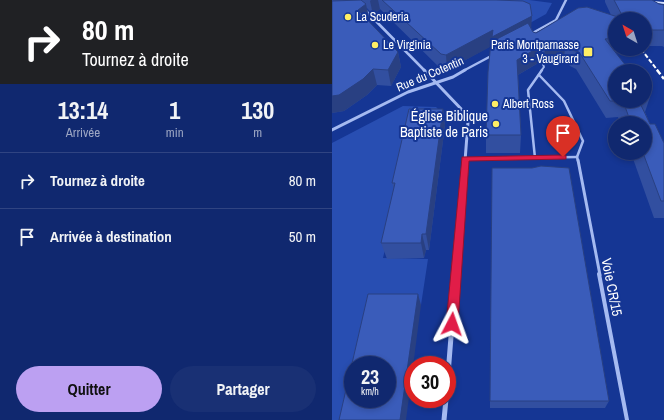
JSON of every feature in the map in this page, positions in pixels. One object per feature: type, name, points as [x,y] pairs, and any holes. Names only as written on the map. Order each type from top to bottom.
[{"type":"main road","points":[[644,2],[664,3]]},
{"type":"main road","points":[[644,2],[664,8]]},
{"type":"street","points":[[529,37],[556,20],[566,0]]},
{"type":"street","points":[[360,6],[467,116],[468,122],[449,356]]},
{"type":"street","points":[[358,12],[366,11]]},
{"type":"street","name":"Rue du Cotentin","points":[[332,130],[408,92],[453,77],[494,54]]},
{"type":"street","points":[[444,420],[445,408]]},
{"type":"lane","points":[[535,158],[528,90],[544,67],[541,60]]},
{"type":"lane","points":[[465,159],[577,157],[583,141],[564,101],[539,75]]},
{"type":"lane","name":"Voie CR/15","points":[[577,157],[627,420]]},
{"type":"shaded area","points":[[490,0],[529,0],[552,3],[546,14],[530,23]]},
{"type":"shaded area","points":[[403,106],[436,107],[441,112],[413,126],[383,258],[428,259],[421,305],[363,356],[344,356],[344,408],[351,408],[349,420],[332,420],[332,143]]},
{"type":"building","points":[[361,0],[366,4],[358,10],[398,52],[388,70],[373,69],[363,79],[339,95],[332,96],[332,1]]},
{"type":"building","points":[[382,0],[523,1],[530,4],[532,16],[492,37],[493,30],[446,55],[441,54]]},
{"type":"building","points":[[614,0],[652,0],[664,5],[664,30],[652,30],[652,12],[620,12]]},
{"type":"building","points":[[587,7],[608,14],[608,39],[605,39],[608,43],[608,56],[618,56],[625,64],[608,64],[608,98],[579,52],[572,50],[566,41],[545,43],[544,41],[541,41],[541,46],[517,60],[521,135],[486,135],[488,72],[491,42],[528,23],[533,32],[536,33],[578,8]]},
{"type":"building","points":[[626,108],[642,108],[646,116],[628,116]]},
{"type":"building","points":[[409,109],[443,109],[426,234],[422,234],[421,243],[381,243],[395,183],[392,183]]},
{"type":"building","points":[[652,124],[655,124],[664,143],[664,201],[661,201],[646,160],[652,160]]},
{"type":"building","points":[[541,166],[569,168],[609,401],[490,401],[492,168],[532,168]]},
{"type":"building","points":[[368,294],[418,294],[409,356],[404,356],[404,392],[400,420],[339,420],[344,398],[344,408],[396,408],[396,356],[354,356]]},
{"type":"railway","points":[[646,56],[658,71]]},
{"type":"railway","points":[[657,70],[664,79]]},
{"type":"place","name":"La Scuderia","points":[[348,17]]},
{"type":"place","name":"Le Virginia","points":[[375,45]]},
{"type":"place","name":"Paris Montparnasse 3 - Vaugirard","points":[[588,52]]},
{"type":"place","name":"Albert Ross","points":[[495,104]]},
{"type":"place","name":"Église Biblique Baptiste de Paris","points":[[496,124]]},
{"type":"route","points":[[452,324],[465,159],[563,157]]}]
